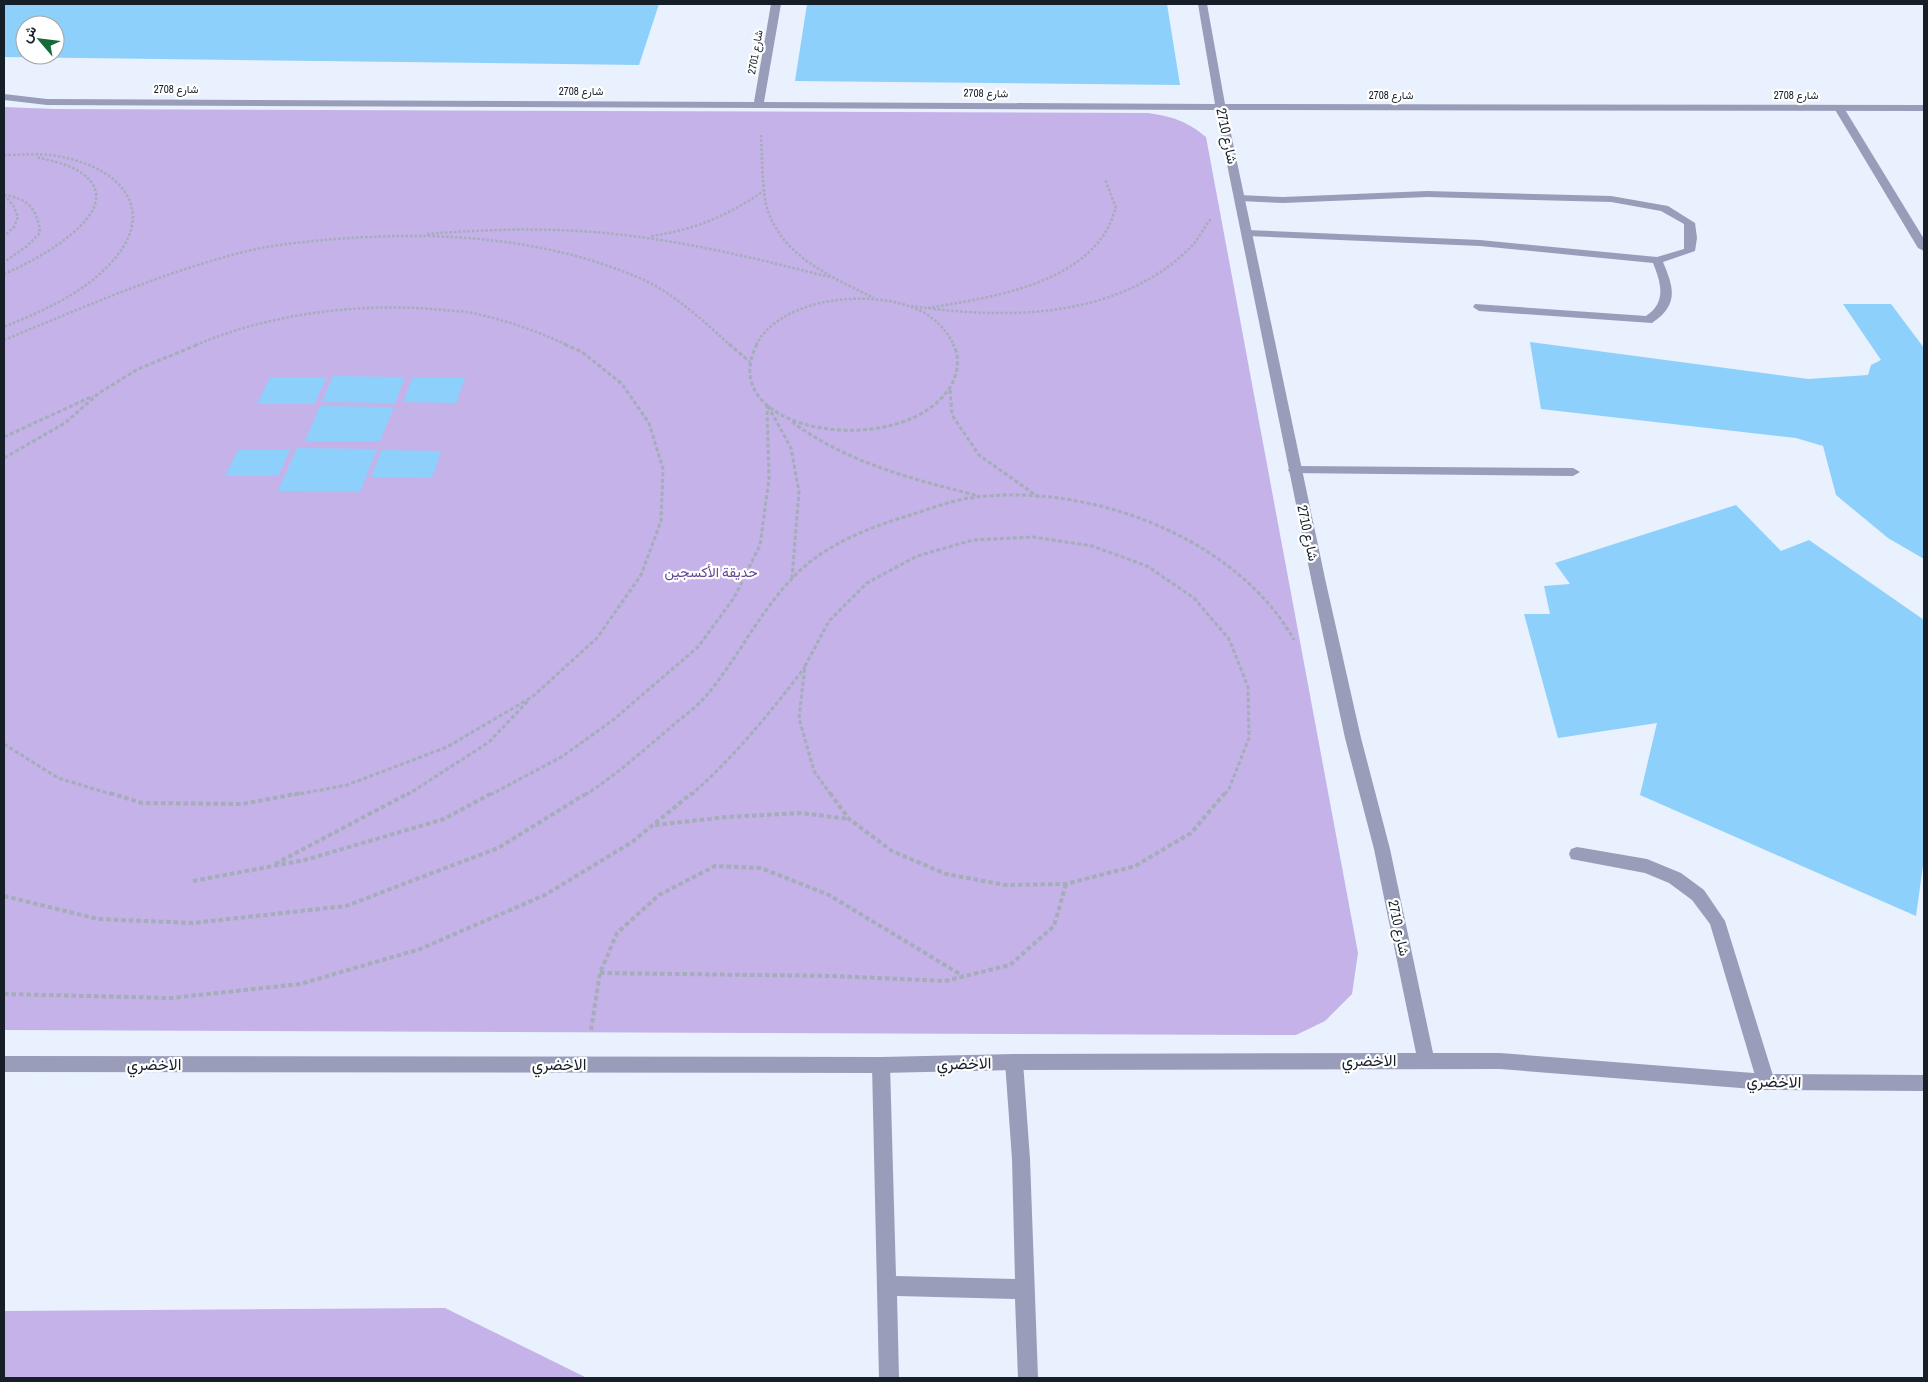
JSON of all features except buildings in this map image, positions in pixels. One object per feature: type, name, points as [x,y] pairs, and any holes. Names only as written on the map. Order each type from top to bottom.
[{"type":"street","name":"شارع 2701","points":[[759,104],[776,4]]},
{"type":"street","name":"شارع 2710","points":[[1203,4],[1220,108],[1295,470],[1351,728],[1382,849],[1426,1060]]},
{"type":"street","name":"شارع 2708","points":[[4,97],[47,102],[759,104],[1220,108],[1924,108]]},
{"type":"street","points":[[1839,108],[1924,248]]},
{"type":"street","points":[[1238,193],[1283,200],[1427,194],[1611,198],[1664,208],[1689,223],[1691,238],[1689,251],[1657,260],[1480,244],[1247,233]]},
{"type":"street","points":[[1479,308],[1648,320],[1661,313],[1665,305],[1668,285],[1657,260]]},
{"type":"street","points":[[1295,470],[1573,472]]},
{"type":"street","points":[[1577,854],[1647,866],[1675,878],[1698,895],[1717,921],[1743,1001],[1766,1082]]},
{"type":"street","name":"الاخضري","points":[[4,1064],[881,1065],[1014,1062],[1426,1060],[1500,1061],[1766,1082],[1924,1082]]},
{"type":"street","points":[[1014,1062],[1021,1159],[1028,1378]]},
{"type":"street","points":[[881,1065],[889,1378]]},
{"type":"street","points":[[888,1286],[1026,1289]]},
{"type":"path","points":[[759,104],[767,210],[780,236],[816,270],[877,299],[906,306],[988,315],[1022,315],[1079,306],[1119,292],[1152,277],[1194,243],[1208,221],[1238,193]]},
{"type":"path","points":[[4,274],[60,245],[79,229],[89,217],[96,199],[87,177],[74,169],[31,155]]},
{"type":"path","points":[[4,156],[63,157],[108,173],[123,186],[131,198],[135,213],[131,232],[119,254],[100,273],[61,301],[36,315],[4,327]]},
{"type":"path","points":[[924,309],[1006,294],[1052,275],[1086,254],[1104,235],[1116,208],[1105,179]]},
{"type":"path","points":[[646,237],[683,232],[719,219],[765,190]]},
{"type":"path","points":[[4,236],[14,227],[18,216],[13,205],[4,195],[26,200],[37,211],[40,232],[26,248],[4,262]]},
{"type":"path","points":[[411,236],[464,230],[512,228],[598,231],[646,237],[723,251],[829,277]]},
{"type":"path","points":[[4,340],[152,280],[227,256],[303,242],[377,236],[411,236],[489,239],[559,251],[638,277],[687,307],[750,362]]},
{"type":"path","points":[[792,579],[799,492],[791,448],[767,406],[754,389],[748,370],[752,350],[766,331],[788,315],[815,304],[846,299],[877,299]]},
{"type":"path","points":[[789,419],[816,428],[848,431],[879,428],[908,420],[932,407],[950,390],[958,372],[958,352],[949,333],[931,317],[906,306]]},
{"type":"path","points":[[4,437],[99,393],[138,369],[204,341],[274,321],[343,310],[411,307],[475,313],[532,329],[582,352],[622,384],[650,423],[663,469],[661,521],[641,576],[598,638],[532,697],[491,740],[413,790],[272,866]]},
{"type":"path","points":[[950,390],[952,415],[979,455],[1040,498]]},
{"type":"path","points":[[4,458],[65,423],[99,393]]},
{"type":"path","points":[[767,406],[789,419],[812,438],[882,470],[985,498]]},
{"type":"path","points":[[193,881],[305,860],[444,819],[563,756],[614,720],[698,647],[734,598],[760,545],[769,479],[767,406]]},
{"type":"path","points":[[4,896],[98,919],[193,923],[346,906],[498,848],[612,778],[706,696],[779,592],[806,565],[845,540],[880,524],[969,498],[1015,496],[1060,499],[1105,508],[1148,522],[1189,540],[1226,564],[1258,592],[1285,624],[1298,646]]},
{"type":"path","points":[[4,994],[171,998],[300,984],[420,950],[545,895],[632,842],[719,770],[771,712],[805,666],[829,621],[868,583],[916,556],[973,540],[1032,537],[1092,546],[1147,566],[1194,598],[1229,639],[1248,687],[1249,738],[1229,789],[1191,833],[1135,866],[1066,884],[1005,886],[946,874],[892,851],[849,819],[814,771],[799,718],[805,666]]},
{"type":"path","points":[[4,744],[58,778],[142,803],[244,804],[347,785],[447,748],[532,697]]},
{"type":"path","points":[[654,825],[727,817],[801,813],[849,819]]},
{"type":"path","points":[[586,1064],[600,973],[617,933],[659,895],[715,866],[761,868],[829,896],[963,976]]},
{"type":"path","points":[[600,973],[834,976],[945,981],[1010,965],[1054,926],[1066,884]]},
{"type":"green space","name":"حديقة الأكسجين","points":[[4,107],[54,109],[1147,113],[1171,118],[1192,127],[1206,137],[1358,953],[1352,994],[1325,1021],[1296,1035],[4,1030]]},
{"type":"green space","points":[[445,1308],[587,1378],[4,1378],[4,1311]]}]
